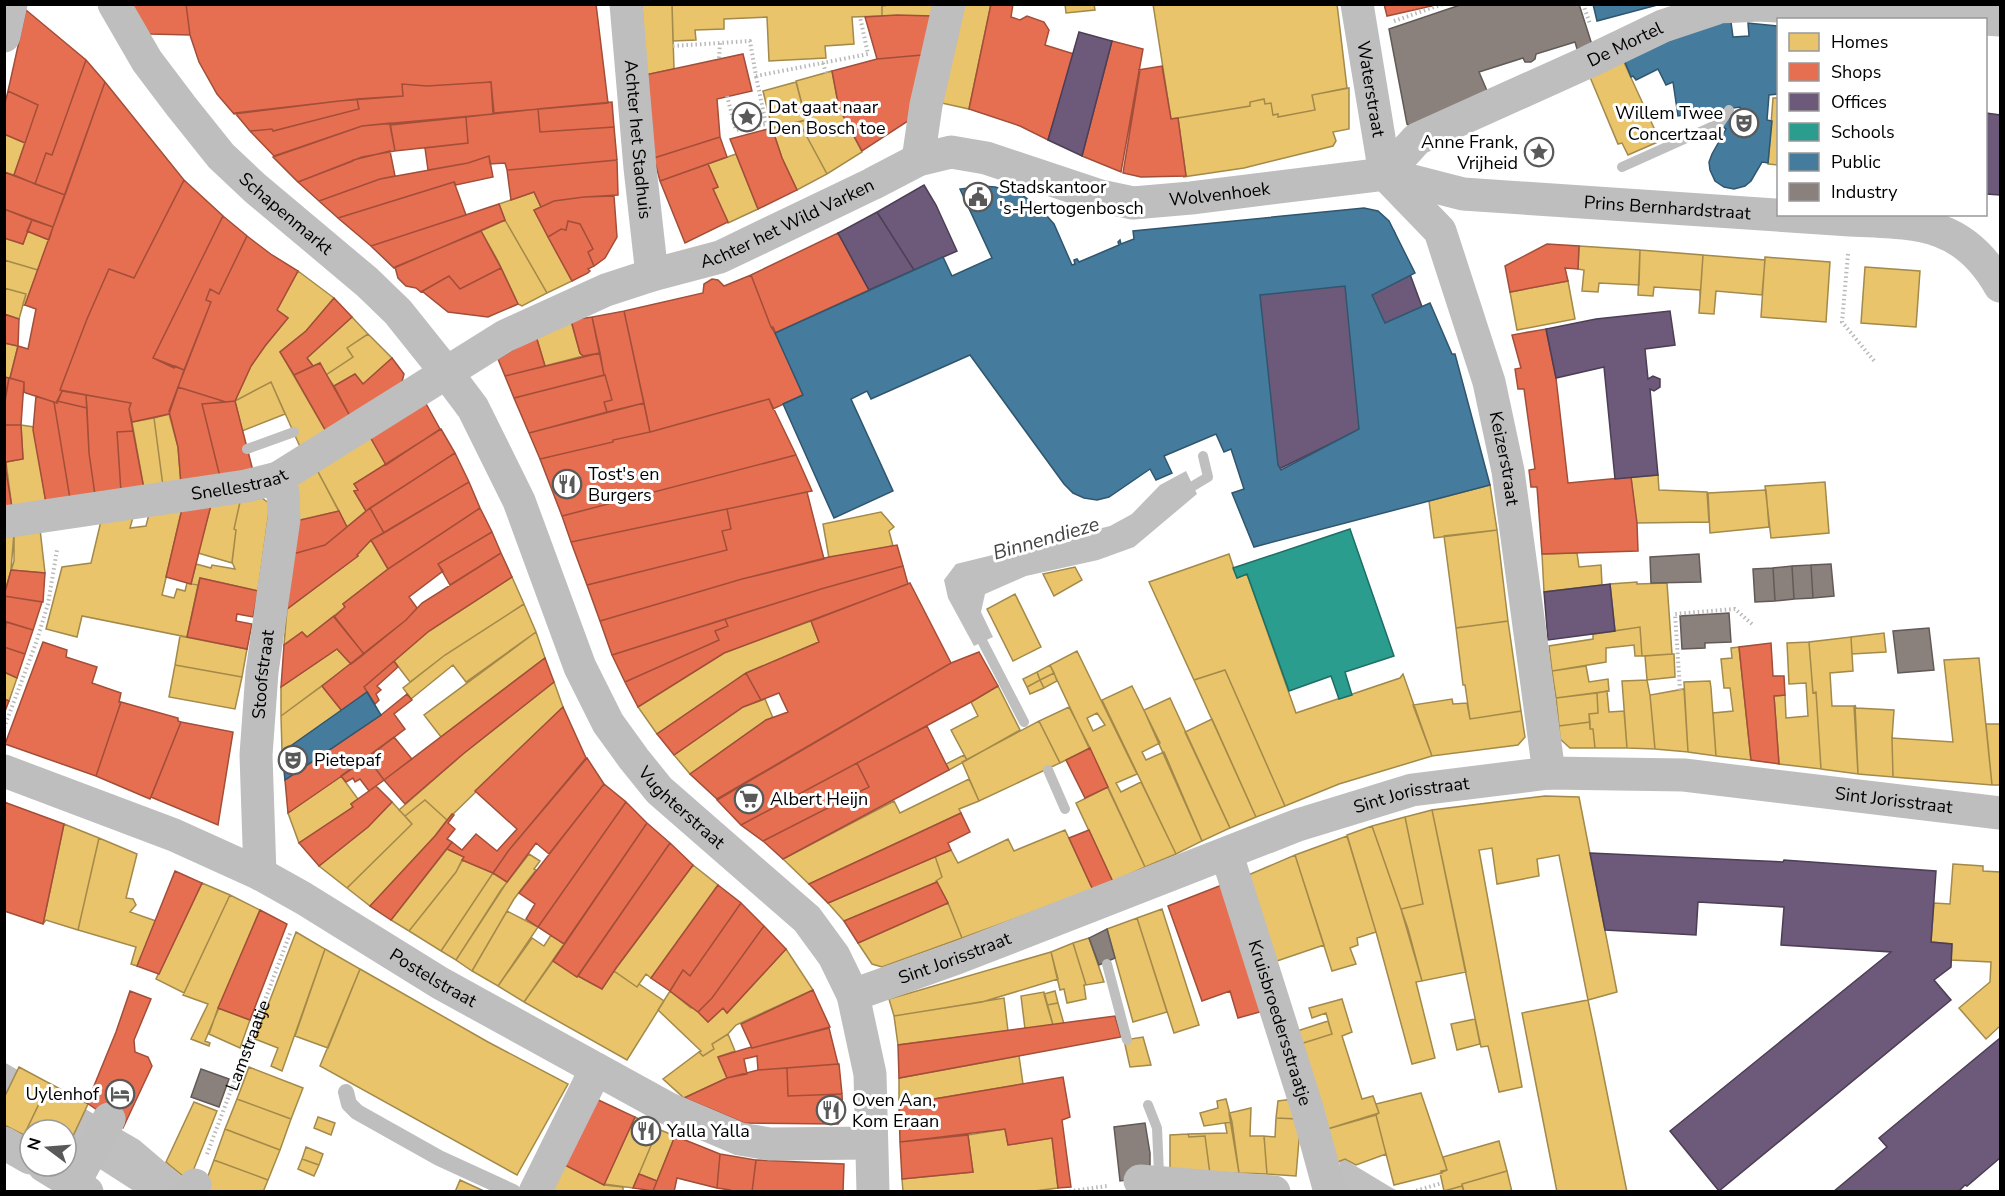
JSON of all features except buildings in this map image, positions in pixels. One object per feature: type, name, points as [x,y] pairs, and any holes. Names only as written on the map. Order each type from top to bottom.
[{"type":"street","points":[[4,36],[12,4]]},
{"type":"street","name":"Schapenmarkt","points":[[114,4],[147,61],[221,156],[255,188],[367,282],[398,312],[473,408]]},
{"type":"street","name":"Achter het Stadhuis","points":[[626,4],[652,275]]},
{"type":"street","points":[[918,160],[926,105],[949,4]]},
{"type":"street","name":"De Mortel","points":[[1385,174],[1417,139],[1663,26],[1720,7],[1759,5],[1969,18]]},
{"type":"street","name":"Waterstraat","points":[[1359,18],[1385,174]]},
{"type":"street","name":"Wolvenhoek","points":[[918,160],[951,152],[986,158],[1100,196],[1132,203],[1385,174]]},
{"type":"street","name":"Achter het Wild Varken","points":[[446,372],[505,336],[606,290],[720,257],[918,160]]},
{"type":"street","name":"Prins Bernhardstraat","points":[[1385,174],[1463,194],[1777,215]]},
{"type":"street","name":"Keizerstraat","points":[[1385,174],[1440,231],[1489,382],[1508,471],[1549,773]]},
{"type":"street","name":"Prins Bernhardstraat","points":[[1790,216],[1910,223],[1942,230],[1966,244],[1978,255],[1994,273],[2001,286]]},
{"type":"street","name":"Snellestraat","points":[[4,522],[246,486],[278,478],[446,372]]},
{"type":"street","name":"Vughterstraat","points":[[473,408],[519,501],[580,667],[608,723],[659,789],[807,919],[834,956],[853,995],[870,1074],[873,1191]]},
{"type":"street","name":"Stoofstraat","points":[[260,874],[256,755],[262,672],[284,519],[283,493],[278,478]]},
{"type":"street","name":"Postelstraat","points":[[4,771],[174,835],[260,874],[440,983],[669,1109],[740,1139],[770,1144],[871,1143]]},
{"type":"street","name":"Sint Jorisstraat","points":[[853,995],[968,954],[1227,855],[1298,825],[1412,790],[1549,773],[1684,775],[2001,813]]},
{"type":"street","name":"Kruisbroedersstraatje","points":[[1227,855],[1307,1108],[1330,1191]]},
{"type":"street","points":[[534,1191],[596,1069]]},
{"type":"street","points":[[82,1179],[109,1119]]},
{"type":"street","points":[[4,1143],[18,1151]]},
{"type":"street","points":[[1140,1181],[1275,1191]]},
{"type":"lane","points":[[346,1092],[349,1104],[357,1112],[439,1158],[513,1191]]},
{"type":"path","points":[[1359,18],[1443,4]]},
{"type":"path","points":[[756,76],[868,54],[860,17]]},
{"type":"path","points":[[673,46],[750,41],[766,124],[736,130],[728,96]]},
{"type":"path","points":[[719,58],[720,43]]},
{"type":"path","points":[[823,63],[826,73]]},
{"type":"path","points":[[1850,220],[1842,322],[1875,362]]},
{"type":"path","points":[[4,728],[48,604],[63,514]]},
{"type":"path","points":[[1680,690],[1675,614],[1735,609],[1753,625]]},
{"type":"path","name":"Lamstraatje","points":[[193,1188],[303,898]]},
{"type":"path","points":[[1065,1191],[1140,1181]]},
{"type":"path","points":[[1412,1191],[1442,1183]]},
{"type":"shaded area","points":[[1186,471],[1197,494],[1134,547],[1098,560],[1026,576],[985,594],[981,612],[993,637],[974,646],[948,598],[944,580],[956,564],[1110,526],[1132,514],[1160,485]]},
{"type":"shaded area","points":[[4,1062],[139,1140],[199,1191],[134,1191],[78,1155],[78,1118],[42,1118],[5,1100]]},
{"type":"shaded area","points":[[1339,1156],[1392,1188],[1398,1191],[1341,1191]]},
{"type":"waterway","name":"Binnendieze","points":[[1622,167],[1720,123],[1729,110]]},
{"type":"waterway","name":"Binnendieze","points":[[247,449],[294,432]]},
{"type":"waterway","name":"Binnendieze","points":[[1183,492],[1208,477],[1203,456]]},
{"type":"waterway","name":"Binnendieze","points":[[977,631],[1024,722]]},
{"type":"waterway","name":"Binnendieze","points":[[1048,770],[1065,809]]},
{"type":"waterway","name":"Binnendieze","points":[[1107,964],[1127,1040]]},
{"type":"waterway","name":"Binnendieze","points":[[1148,1105],[1157,1128],[1159,1174]]},
{"type":"place","name":"Dat gaat naar Den Bosch toe","points":[[747,117]]},
{"type":"place","name":"Willem Twee Concertzaal","points":[[1744,123]]},
{"type":"place","name":"Anne Frank, Vrijheid","points":[[1539,152]]},
{"type":"place","name":"Stadskantoor 's-Hertogenbosch","points":[[978,197]]},
{"type":"place","name":"Tost's en Burgers","points":[[567,484]]},
{"type":"place","name":"Pietepaf","points":[[293,760]]},
{"type":"place","name":"Albert Heijn","points":[[749,799]]},
{"type":"place","name":"Uylenhof","points":[[120,1094]]},
{"type":"place","name":"Oven Aan, Kom Eraan","points":[[831,1110]]},
{"type":"place","name":"Yalla Yalla","points":[[646,1131]]}]
